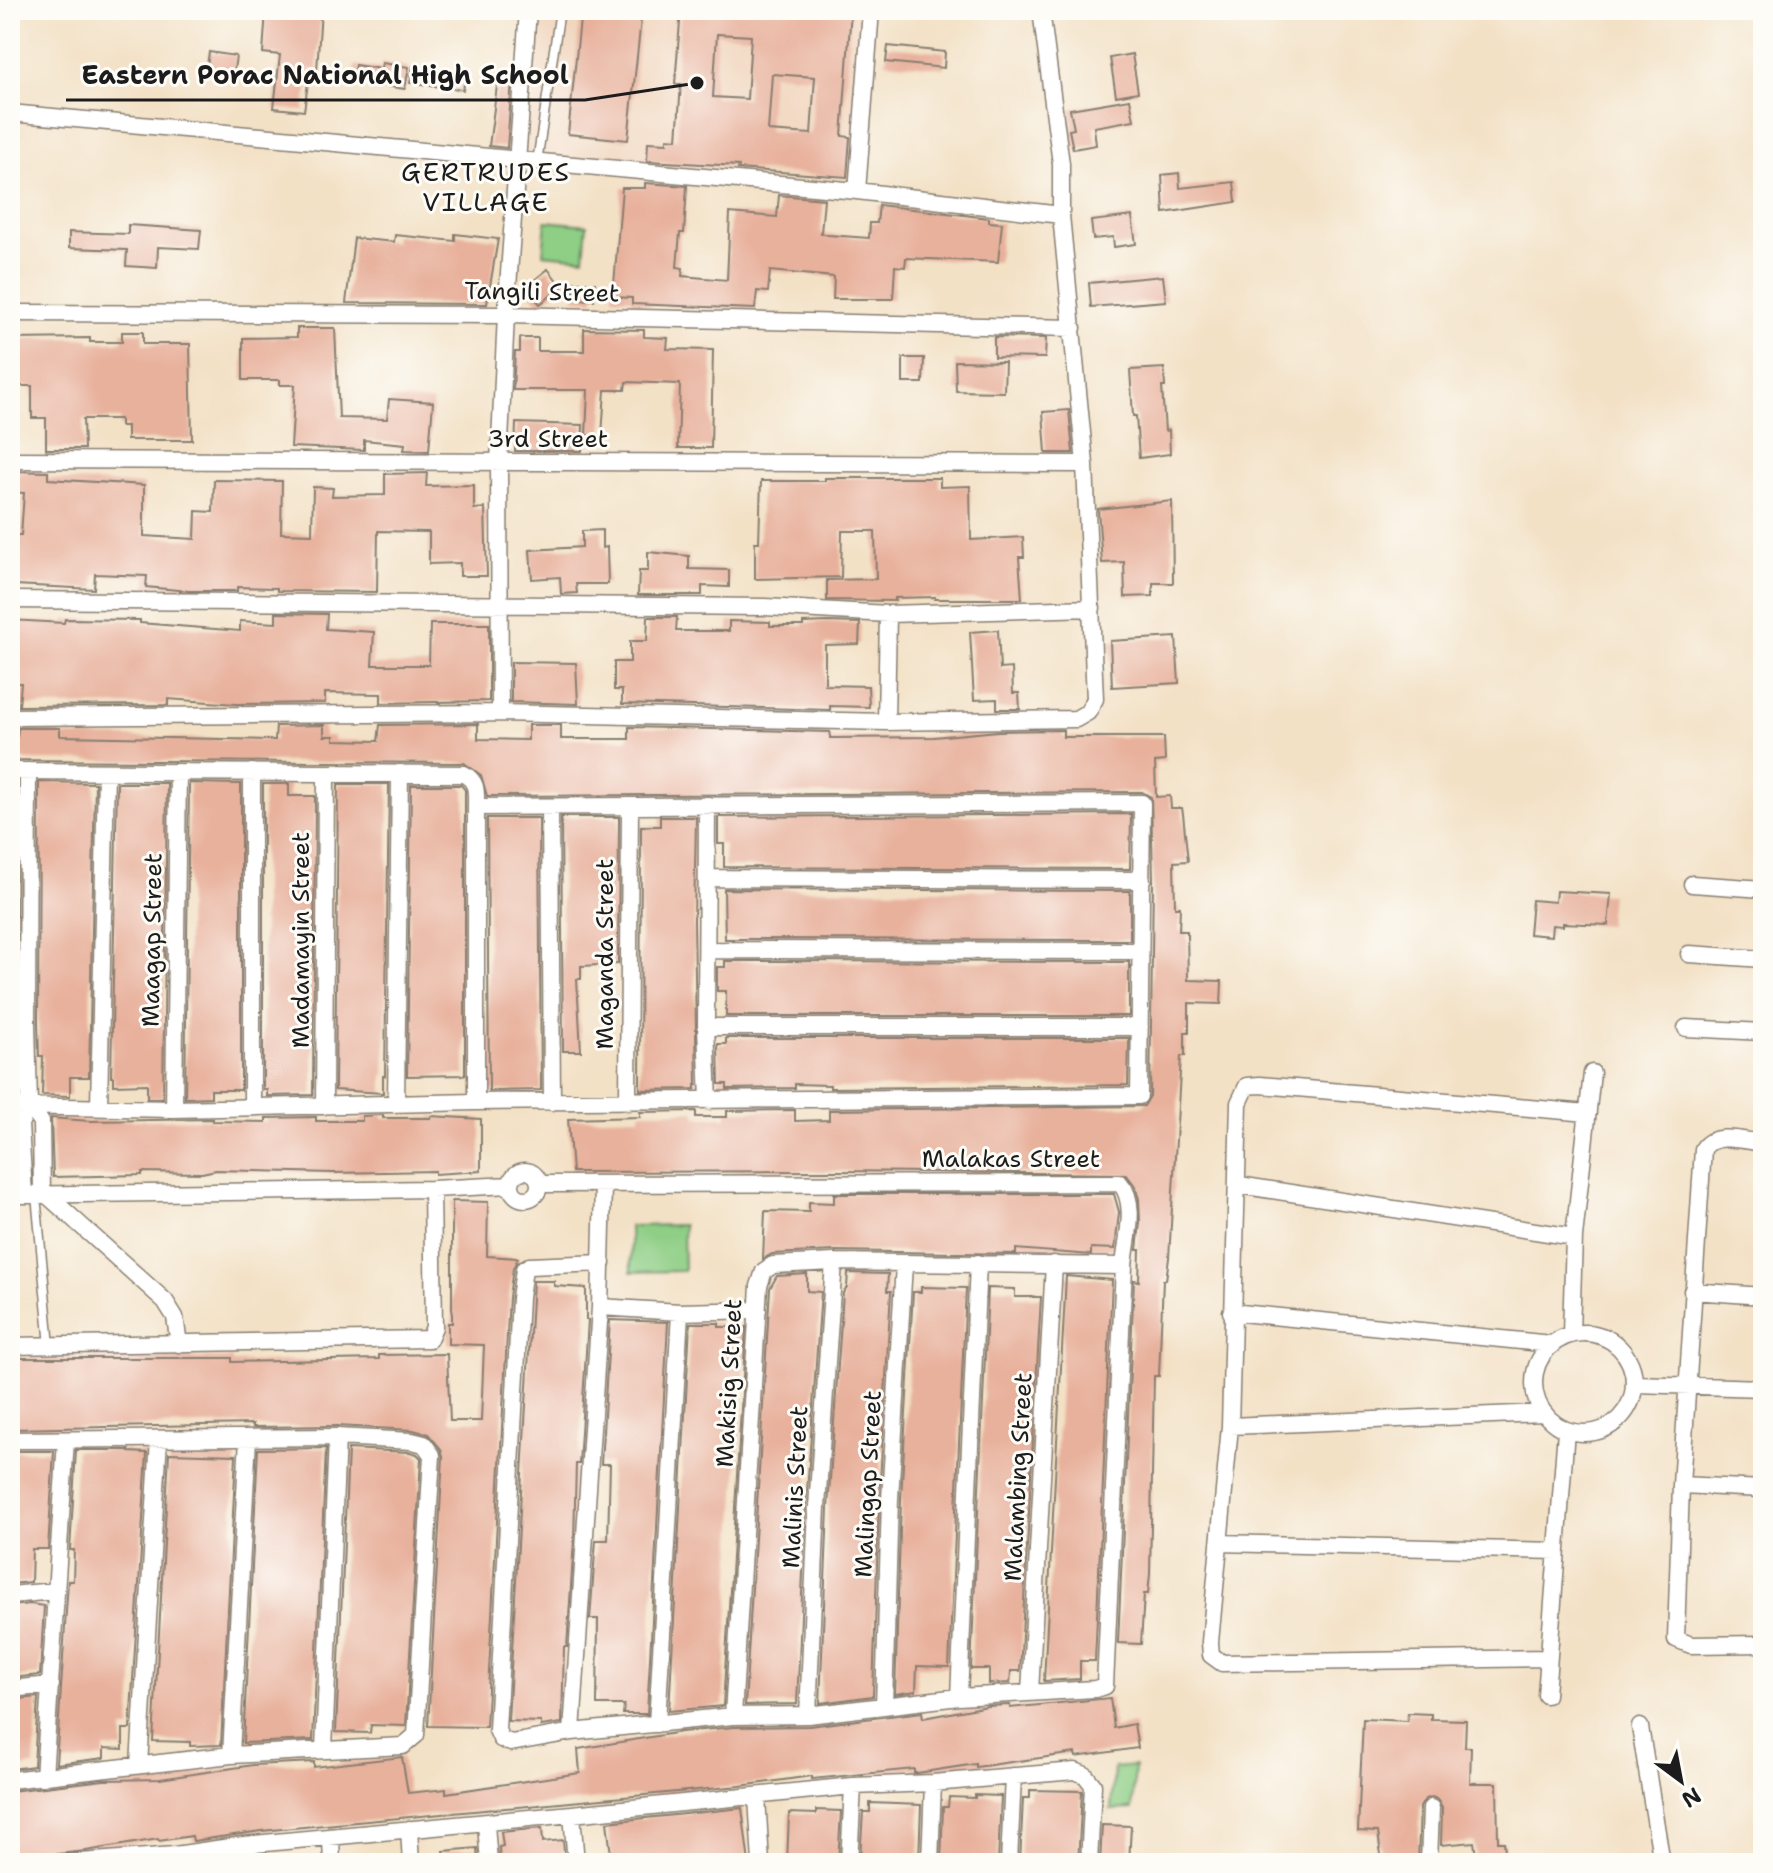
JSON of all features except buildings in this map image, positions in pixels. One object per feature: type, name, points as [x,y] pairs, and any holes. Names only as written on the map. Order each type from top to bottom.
[{"type":"street","points":[[500,713],[499,463],[506,315],[528,10]]},
{"type":"street","points":[[857,191],[871,10]]},
{"type":"street","points":[[10,717],[500,713],[886,722],[1076,719],[1088,712],[1095,699],[1085,464],[1061,215],[1061,164],[1041,10]]},
{"type":"street","points":[[10,113],[857,191],[1061,215]]},
{"type":"street","name":"Tangili Street","points":[[10,313],[506,315],[1073,328]]},
{"type":"street","name":"3rd Street","points":[[10,460],[1085,464]]},
{"type":"street","points":[[10,600],[765,607],[888,614],[1092,608]]},
{"type":"street","points":[[886,722],[888,614]]},
{"type":"street","points":[[10,771],[400,773],[464,774],[473,778],[476,786],[476,1102]]},
{"type":"street","points":[[28,771],[18,1023],[29,1105],[20,1124],[32,1195],[165,1301],[175,1317],[179,1344]]},
{"type":"street","points":[[99,1107],[106,772]]},
{"type":"street","name":"Maagap Street","points":[[174,1109],[178,772]]},
{"type":"street","points":[[252,772],[252,1107]]},
{"type":"street","points":[[396,1104],[400,773]]},
{"type":"street","name":"Madamayin Street","points":[[324,1106],[326,774]]},
{"type":"street","points":[[10,1106],[174,1109],[476,1102],[1139,1096],[1142,803],[476,807]]},
{"type":"street","points":[[707,805],[706,1027],[709,1101]]},
{"type":"street","name":"Maganda Street","points":[[628,1102],[630,806]]},
{"type":"street","points":[[550,807],[552,1102]]},
{"type":"street","points":[[708,878],[1142,880]]},
{"type":"street","points":[[1692,884],[1763,889]]},
{"type":"street","points":[[708,950],[1140,951]]},
{"type":"street","points":[[1689,954],[1763,959]]},
{"type":"street","points":[[706,1027],[1140,1027]]},
{"type":"street","points":[[1686,1028],[1763,1032]]},
{"type":"street","points":[[1571,1334],[1574,1237],[1592,1073]]},
{"type":"street","points":[[1548,1658],[1222,1663],[1211,1655],[1230,1426],[1239,1103],[1247,1086],[1276,1086],[1588,1113]]},
{"type":"street","points":[[1763,1143],[1715,1139],[1703,1149],[1681,1485],[1676,1639],[1691,1645],[1763,1644]]},
{"type":"street","name":"Malakas Street","points":[[432,1189],[510,1185],[512,1176],[528,1170],[536,1175],[539,1184],[1120,1183],[1127,1191],[1129,1202],[1105,1686],[1030,1692]]},
{"type":"street","points":[[572,1732],[600,1307],[603,1185]]},
{"type":"street","points":[[1239,1185],[1574,1237]]},
{"type":"street","points":[[10,1346],[429,1339],[434,1327],[432,1189],[32,1195]]},
{"type":"street","name":"Makisig Street","points":[[733,1716],[759,1286],[764,1271],[773,1265],[834,1262],[1124,1266]]},
{"type":"street","name":"Malinis Street","points":[[808,1715],[817,1507],[834,1262]]},
{"type":"street","points":[[602,1263],[529,1266],[524,1269],[497,1730],[501,1739],[511,1743],[572,1732],[733,1716],[808,1715],[1030,1692]]},
{"type":"street","points":[[959,1697],[978,1263]]},
{"type":"street","name":"Malingap Street","points":[[884,1706],[890,1499],[904,1264]]},
{"type":"street","name":"Malambing Street","points":[[1030,1692],[1054,1264]]},
{"type":"street","points":[[1692,1291],[1763,1296]]},
{"type":"street","points":[[600,1307],[680,1312],[758,1310]]},
{"type":"street","points":[[657,1724],[680,1312]]},
{"type":"street","points":[[1231,1312],[1551,1344]]},
{"type":"street","points":[[1586,1332],[1602,1335],[1626,1354],[1632,1368],[1635,1384],[1632,1399],[1624,1413],[1598,1431],[1582,1434],[1566,1430],[1543,1413],[1536,1400],[1533,1385],[1541,1356],[1551,1344],[1571,1334],[1586,1332]]},
{"type":"street","points":[[1635,1384],[1763,1388]]},
{"type":"street","points":[[1230,1426],[1543,1413]]},
{"type":"street","points":[[1546,1695],[1566,1430]]},
{"type":"street","points":[[324,1749],[337,1437]]},
{"type":"street","points":[[10,1440],[337,1437],[412,1441],[424,1444],[432,1455],[416,1735],[403,1746],[231,1755],[10,1780]]},
{"type":"street","points":[[231,1755],[248,1438]]},
{"type":"street","points":[[139,1765],[159,1439]]},
{"type":"street","points":[[44,1777],[66,1440]]},
{"type":"street","points":[[1681,1485],[1763,1489]]},
{"type":"street","points":[[1219,1543],[1557,1551]]},
{"type":"street","points":[[10,1595],[55,1591]]},
{"type":"street","points":[[10,1689],[51,1685]]},
{"type":"street","points":[[1640,1727],[1662,1863]]},
{"type":"street","points":[[67,1863],[175,1859],[244,1845],[486,1824],[853,1786],[1075,1771],[1090,1779],[1093,1785],[1089,1863]]},
{"type":"street","points":[[1009,1863],[1013,1776]]},
{"type":"street","points":[[930,1863],[933,1783]]},
{"type":"street","points":[[849,1863],[853,1786]]},
{"type":"street","points":[[757,1797],[761,1863]]},
{"type":"street","points":[[1429,1863],[1431,1808]]},
{"type":"street","points":[[572,1814],[576,1863]]},
{"type":"street","points":[[486,1824],[489,1863]]},
{"type":"street","points":[[409,1829],[411,1863]]},
{"type":"street","points":[[331,1839],[332,1863]]},
{"type":"street","points":[[244,1845],[245,1863]]},
{"type":"lane","points":[[537,163],[560,10]]},
{"type":"lane","points":[[32,1195],[50,1346]]},
{"type":"shaded area","points":[[541,10],[866,10],[853,184],[526,156]]},
{"type":"green space","points":[[546,221],[587,225],[584,258],[543,254]]},
{"type":"green space","points":[[683,1225],[684,1271],[631,1272],[630,1226]]},
{"type":"green space","points":[[1135,1766],[1132,1809],[1111,1810],[1114,1768]]},
{"type":"place","name":"Eastern Porac National High School","points":[[697,83]]},
{"type":"district","name":"GERTRUDES VILLAGE","points":[[486,187]]}]
